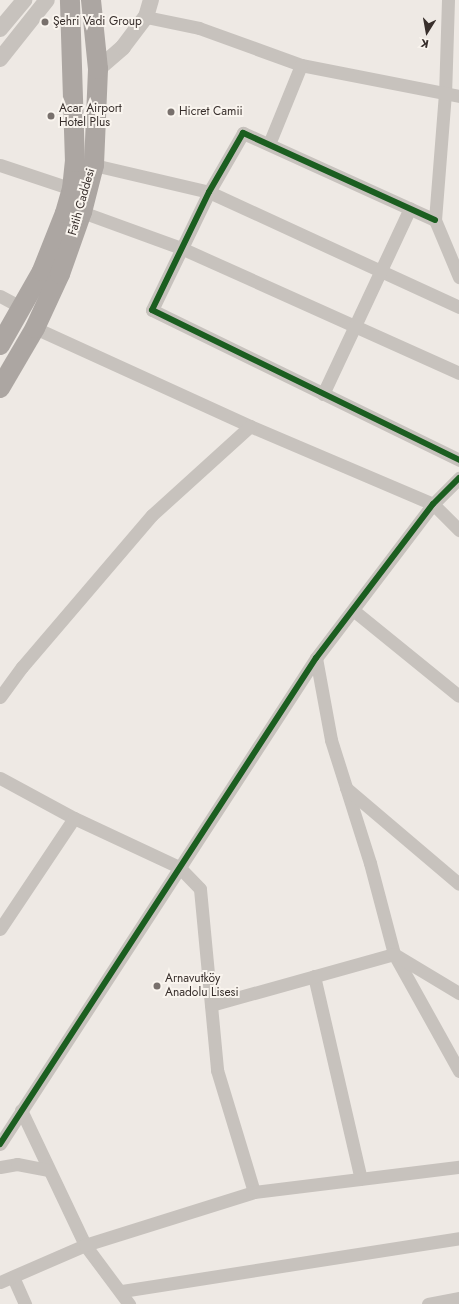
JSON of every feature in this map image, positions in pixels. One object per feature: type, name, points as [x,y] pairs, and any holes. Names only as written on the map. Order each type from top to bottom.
[{"type":"main road","name":"Fatih Caddesi","points":[[0,345],[42,271],[65,214],[72,189],[75,162],[70,0]]},
{"type":"main road","name":"Fatih Caddesi","points":[[0,388],[35,328],[60,274],[82,212],[94,165],[98,69],[91,0]]},
{"type":"street","points":[[3,21],[24,0]]},
{"type":"street","points":[[0,59],[47,0]]},
{"type":"street","points":[[98,69],[123,47],[146,17],[151,0]]},
{"type":"street","points":[[448,0],[445,93],[435,220],[459,277]]},
{"type":"street","points":[[146,17],[199,28],[301,65],[459,96]]},
{"type":"street","points":[[269,144],[301,65]]},
{"type":"street","points":[[435,220],[243,133],[209,192],[152,310],[459,460]]},
{"type":"street","points":[[94,165],[209,192],[459,307]]},
{"type":"street","points":[[0,166],[72,189]]},
{"type":"street","points":[[323,394],[410,208]]},
{"type":"street","points":[[82,212],[182,248],[459,373]]},
{"type":"street","points":[[0,296],[21,307]]},
{"type":"street","points":[[35,328],[250,426],[433,504],[459,530]]},
{"type":"street","points":[[0,697],[22,667],[152,515],[250,426]]},
{"type":"street","points":[[0,1144],[316,658],[433,504],[459,478]]},
{"type":"street","points":[[353,610],[459,696]]},
{"type":"street","points":[[316,658],[331,740],[394,954],[459,1072]]},
{"type":"street","points":[[0,778],[74,818],[179,867],[200,889],[216,1070],[254,1192]]},
{"type":"street","points":[[346,788],[459,884]]},
{"type":"street","points":[[0,929],[74,818]]},
{"type":"street","points":[[211,1005],[394,954],[459,993]]},
{"type":"street","points":[[314,976],[361,1179]]},
{"type":"street","points":[[21,1110],[47,1170],[85,1246],[122,1291],[129,1304]]},
{"type":"street","points":[[0,1167],[17,1164],[47,1170]]},
{"type":"street","points":[[0,1282],[85,1246],[254,1192],[459,1167]]},
{"type":"street","points":[[122,1291],[459,1238]]},
{"type":"street","points":[[13,1277],[25,1304]]},
{"type":"street","points":[[428,1304],[459,1298]]},
{"type":"cycle path","points":[[435,220],[243,133],[209,192],[152,310],[459,460]]},
{"type":"cycle path","points":[[0,1144],[316,658],[433,504],[459,478]]},
{"type":"place","name":"Şehri Vadi Group","points":[[45,22]]},
{"type":"place","name":"Hicret Camii","points":[[171,112]]},
{"type":"place","name":"Acar Airport Hotel Plus","points":[[51,116]]},
{"type":"place","name":"Arnavutköy Anadolu Lisesi","points":[[157,986]]}]
